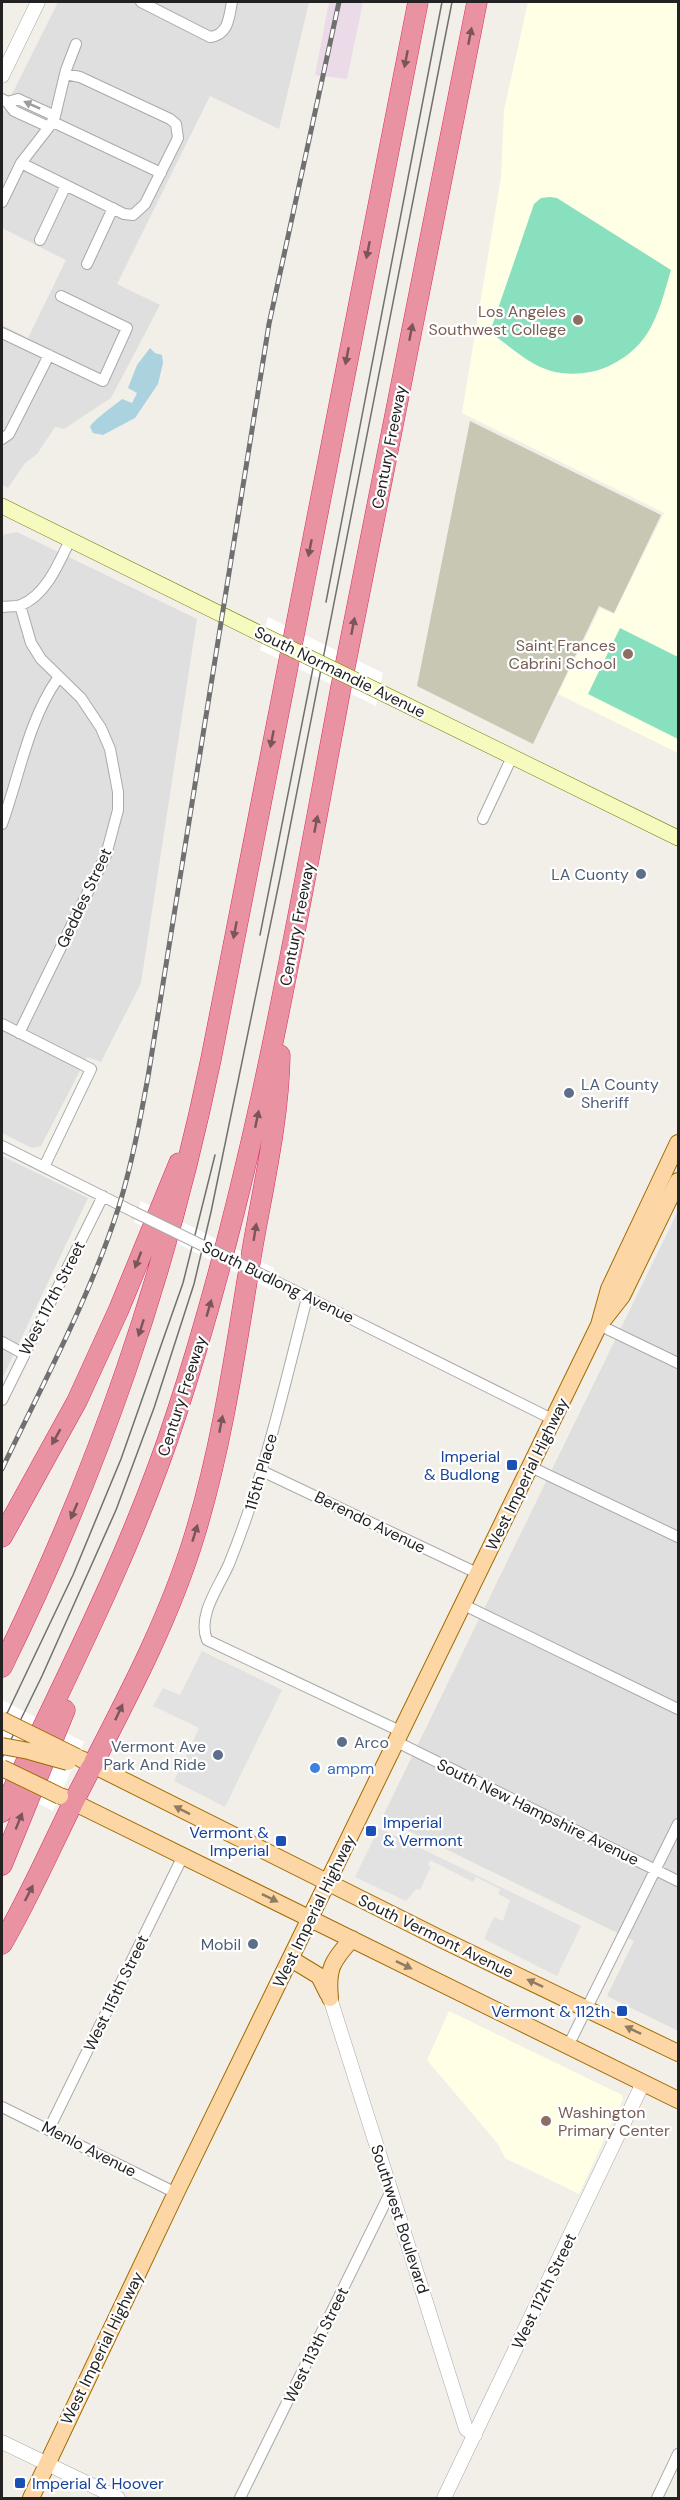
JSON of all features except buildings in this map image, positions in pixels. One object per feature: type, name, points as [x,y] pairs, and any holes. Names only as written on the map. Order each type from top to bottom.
[{"type":"highway","points":[[2,1667],[58,1549],[117,1401],[165,1252],[200,1109],[418,2]]},
{"type":"highway","name":"Century Freeway","points":[[2,1810],[96,1617],[153,1483],[201,1336],[228,1243],[280,1013],[344,672],[477,2]]},
{"type":"highway","points":[[2,1944],[82,1762],[175,1590],[195,1536],[210,1481],[234,1357],[273,1125],[279,1079],[280,1013]]},
{"type":"highway","points":[[2,1537],[77,1401],[105,1340],[200,1109]]},
{"type":"highway","points":[[2,1865],[119,1580],[153,1483]]},
{"type":"main road","name":"South Normandie Avenue","points":[[2,506],[678,838]]},
{"type":"main road","name":"West Imperial Highway","points":[[599,1324],[622,1296],[673,1186],[678,1143]]},
{"type":"main road","name":"West Imperial Highway","points":[[30,2499],[176,2193],[554,1420],[599,1324],[609,1289],[648,1206],[673,1186]]},
{"type":"main road","points":[[622,1296],[626,1269],[650,1219],[648,1206]]},
{"type":"main road","name":"South Vermont Avenue","points":[[2,1720],[82,1762],[678,2053]]},
{"type":"main road","points":[[2,1746],[82,1762]]},
{"type":"main road","points":[[2,1768],[678,2100]]},
{"type":"main road","points":[[330,1998],[328,1981],[332,1964],[352,1939]]},
{"type":"main road","points":[[291,1959],[319,1976],[330,1998]]},
{"type":"street","points":[[2,76],[38,2]]},
{"type":"street","points":[[141,2],[210,37],[217,36],[226,27],[232,2]]},
{"type":"street","points":[[2,202],[21,163],[52,122],[76,44]]},
{"type":"street","points":[[21,163],[124,214],[133,215],[138,213],[145,204],[178,138],[176,124],[170,119],[80,77],[65,74]]},
{"type":"street","points":[[4,100],[18,99],[52,122],[160,173]]},
{"type":"street","points":[[40,240],[66,185]]},
{"type":"street","points":[[87,264],[113,208]]},
{"type":"street","points":[[2,333],[103,381],[127,328],[61,296]]},
{"type":"street","points":[[2,439],[9,434],[49,355]]},
{"type":"street","points":[[2,607],[20,605],[34,596],[56,569],[70,540]]},
{"type":"street","name":"Geddes Street","points":[[19,1033],[106,855],[118,810],[116,772],[101,728],[81,698],[41,659],[31,643],[20,605]]},
{"type":"street","points":[[2,824],[32,727],[44,698],[58,678]]},
{"type":"street","points":[[483,819],[512,757]]},
{"type":"street","points":[[2,1024],[91,1069],[44,1167]]},
{"type":"street","name":"South Budlong Avenue","points":[[2,1146],[554,1420]]},
{"type":"street","name":"West 117th Street","points":[[2,1400],[103,1196]]},
{"type":"street","name":"115th Place","points":[[207,1640],[203,1631],[207,1610],[244,1527],[262,1470],[308,1298]]},
{"type":"street","points":[[599,1324],[678,1363]]},
{"type":"street","points":[[2,1342],[24,1354]]},
{"type":"street","points":[[531,1467],[678,1537]]},
{"type":"street","name":"Berendo Avenue","points":[[262,1470],[479,1574]]},
{"type":"street","points":[[464,1605],[678,1709]]},
{"type":"street","name":"South New Hampshire Avenue","points":[[207,1640],[678,1881]]},
{"type":"street","points":[[568,2046],[678,1824]]},
{"type":"street","name":"West 115th Street","points":[[49,2129],[183,1856]]},
{"type":"street","name":"Southwest Boulevard","points":[[330,1998],[466,2429],[475,2435]]},
{"type":"street","name":"West 112th Street","points":[[444,2499],[644,2082]]},
{"type":"street","name":"Menlo Avenue","points":[[3,2111],[49,2129],[176,2193]]},
{"type":"street","name":"West 113th Street","points":[[240,2499],[391,2191]]},
{"type":"street","points":[[2,2442],[118,2499]]},
{"type":"street","points":[[657,2499],[678,2454]]},
{"type":"shaded area","points":[[58,2],[309,2],[279,129],[210,96],[117,284],[160,305],[111,398],[64,429],[55,427],[37,454],[25,463],[8,488],[2,485],[2,325],[28,338],[66,260],[2,228],[2,114]]},
{"type":"shaded area","points":[[329,2],[363,2],[347,79],[315,75]]},
{"type":"shaded area","name":"Los Angeles Southwest College","points":[[528,2],[678,2],[678,753],[558,694],[600,608],[614,614],[664,513],[462,413],[501,177],[504,110]]},
{"type":"shaded area","points":[[470,421],[661,515],[614,613],[599,606],[533,744],[417,686]]},
{"type":"shaded area","points":[[17,532],[197,619],[141,983],[101,1062],[87,1057],[41,1146],[32,1148],[2,1133],[2,535]]},
{"type":"shaded area","points":[[2,1156],[88,1198],[2,1379]]},
{"type":"shaded area","points":[[678,1211],[678,2031],[607,1996],[634,1941],[382,1818]]},
{"type":"shaded area","name":"Vermont Ave Park And Ride","points":[[202,1651],[282,1690],[225,1807],[174,1781],[199,1728],[153,1706],[163,1688],[180,1695]]},
{"type":"shaded area","points":[[379,1828],[581,1926],[557,1976],[484,1939],[494,1917],[503,1921],[510,1900],[498,1894],[500,1889],[476,1877],[473,1882],[430,1860],[428,1865],[431,1867],[420,1890],[416,1889],[406,1901],[355,1877]]},
{"type":"shaded area","name":"Washington Primary Center","points":[[449,2011],[622,2095],[623,2099],[579,2194],[505,2158],[498,2144],[427,2060]]},
{"type":"green space","points":[[541,198],[557,198],[671,270],[652,326],[644,338],[624,358],[595,371],[566,373],[551,371],[527,359],[490,332],[534,204]]},
{"type":"green space","points":[[620,628],[678,657],[678,739],[588,694]]},
{"type":"water","points":[[150,348],[162,355],[163,363],[158,384],[135,418],[103,435],[93,433],[90,427],[92,424],[122,399],[132,403],[137,393],[128,388],[137,365]]},
{"type":"pier","points":[[268,617],[383,673],[376,706],[260,650]]},
{"type":"pier","points":[[141,1201],[274,1268],[271,1290],[134,1222]]},
{"type":"pier","points":[[2,1700],[84,1742],[53,1811],[2,1785]]},
{"type":"tram line","points":[[326,602],[442,2]]},
{"type":"tram line","points":[[2,1758],[42,1676],[116,1510],[154,1408],[194,1284],[280,878],[452,2]]},
{"type":"tram line","points":[[260,935],[315,658]]},
{"type":"tram line","points":[[2,1724],[73,1575],[121,1459],[183,1283],[215,1155]]},
{"type":"railway","points":[[2,1469],[65,1340],[94,1274],[119,1206],[132,1158],[148,1077],[269,324],[339,2]]},
{"type":"place","name":"Los Angeles Southwest College","points":[[578,320]]},
{"type":"place","name":"Saint Frances Cabrini School","points":[[628,654]]},
{"type":"place","name":"LA Cuonty","points":[[641,874]]},
{"type":"place","name":"LA County Sheriff","points":[[569,1093]]},
{"type":"place","name":"Imperial & Budlong","points":[[512,1465]]},
{"type":"place","name":"Arco","points":[[342,1742]]},
{"type":"place","name":"Vermont Ave Park And Ride","points":[[218,1755]]},
{"type":"place","name":"ampm","points":[[315,1768]]},
{"type":"place","name":"Imperial & Vermont","points":[[371,1831]]},
{"type":"place","name":"Vermont & Imperial","points":[[281,1841]]},
{"type":"place","name":"Mobil","points":[[253,1944]]},
{"type":"place","name":"Vermont & 112th","points":[[622,2011]]},
{"type":"place","name":"Washington Primary Center","points":[[546,2121]]},
{"type":"place","name":"Imperial & Hoover","points":[[20,2483]]}]
